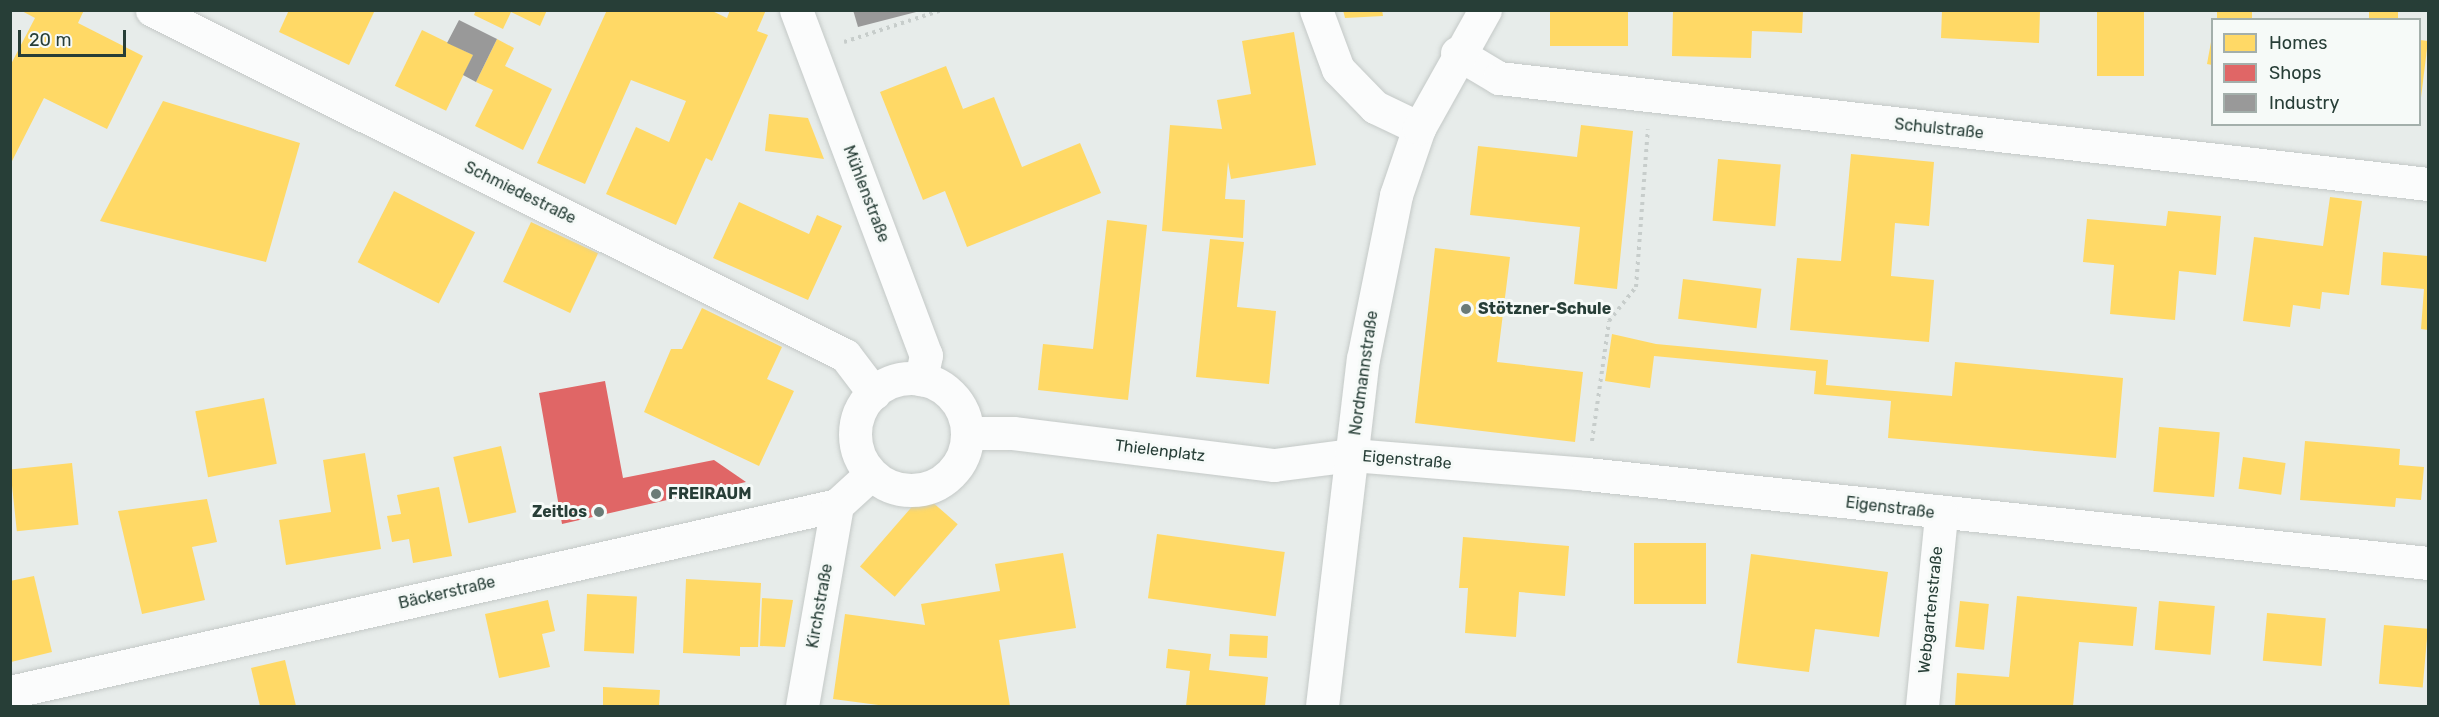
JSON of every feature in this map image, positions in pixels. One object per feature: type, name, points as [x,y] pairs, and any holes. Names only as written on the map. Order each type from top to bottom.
[{"type":"street","name":"Schmiedestraße","points":[[152,10],[845,355],[874,393]]},
{"type":"street","name":"Mühlenstraße","points":[[796,10],[926,355],[921,379]]},
{"type":"street","points":[[1316,10],[1338,69],[1375,106],[1419,128]]},
{"type":"street","name":"Nordmannstraße","points":[[1322,706],[1363,358],[1393,207],[1419,128],[1457,53],[1485,10]]},
{"type":"street","name":"Schulstraße","points":[[1457,53],[1499,78],[2428,184]]},
{"type":"street","points":[[921,379],[959,404],[968,433],[956,469],[924,489],[896,488],[872,474],[855,433],[874,393],[896,381],[921,379]]},
{"type":"street","name":"Thielenplatz","points":[[968,433],[1013,433],[1274,465],[1352,455]]},
{"type":"street","name":"Eigenstraße","points":[[1352,455],[1587,474],[1941,514],[2428,563]]},
{"type":"street","name":"Bäckerstraße","points":[[10,692],[837,505],[872,474]]},
{"type":"street","name":"Kirchstraße","points":[[802,706],[837,505]]},
{"type":"street","name":"Webgartenstraße","points":[[1922,706],[1941,514]]},
{"type":"path","points":[[812,52],[942,10]]},
{"type":"path","points":[[1587,474],[1609,321],[1636,287],[1651,96]]},
{"type":"building: Homes","points":[[20,10],[84,10],[78,23],[143,56],[107,129],[44,98],[10,165],[10,66],[35,18]]},
{"type":"building: Homes","points":[[289,10],[375,10],[349,65],[279,32]]},
{"type":"building: Homes","points":[[476,10],[547,10],[540,26],[511,12],[503,29],[474,15]]},
{"type":"building: Homes","points":[[607,10],[710,10],[727,18],[730,10],[766,10],[757,31],[768,35],[712,161],[706,158],[676,225],[606,194],[636,127],[669,142],[686,101],[631,80],[585,184],[537,163]]},
{"type":"building: Homes","points":[[1343,10],[1382,10],[1383,16],[1345,18]]},
{"type":"building: Homes","points":[[1550,10],[1628,10],[1628,46],[1550,46]]},
{"type":"building: Homes","points":[[1673,10],[1803,10],[1802,33],[1752,31],[1751,58],[1672,56]]},
{"type":"building: Homes","points":[[1942,10],[2040,10],[2039,43],[1941,38]]},
{"type":"building: Homes","points":[[2097,10],[2144,10],[2144,76],[2097,76]]},
{"type":"building: Homes","points":[[2217,10],[2252,10],[2252,18],[2217,18]]},
{"type":"building: Homes","points":[[2369,10],[2398,10],[2398,18],[2369,18]]},
{"type":"building: Homes","points":[[422,30],[473,55],[446,111],[395,86]]},
{"type":"building: Homes","points":[[1294,32],[1316,165],[1231,179],[1228,162],[1225,199],[1245,200],[1243,238],[1162,231],[1170,125],[1222,129],[1217,100],[1251,94],[1242,41]]},
{"type":"building: Homes","points":[[497,39],[514,48],[505,66],[552,89],[523,150],[475,126],[493,90],[476,82]]},
{"type":"building: Homes","points":[[2421,40],[2428,41],[2421,97]]},
{"type":"building: Homes","points":[[2211,42],[2211,65],[2207,64]]},
{"type":"building: Homes","points":[[946,66],[963,109],[994,97],[1022,167],[1080,143],[1101,193],[967,247],[945,191],[923,200],[880,92]]},
{"type":"building: Homes","points":[[163,101],[300,143],[266,262],[100,221]]},
{"type":"building: Homes","points":[[769,114],[808,118],[824,159],[765,151]]},
{"type":"building: Homes","points":[[1581,125],[1633,131],[1617,289],[1574,284],[1580,227],[1470,215],[1478,146],[1577,157]]},
{"type":"building: Homes","points":[[1851,154],[1934,162],[1929,226],[1895,223],[1891,276],[1934,280],[1929,342],[1790,330],[1797,258],[1841,261]]},
{"type":"building: Homes","points":[[1718,159],[1781,164],[1775,226],[1713,221]]},
{"type":"building: Homes","points":[[394,191],[475,232],[439,304],[358,262]]},
{"type":"building: Homes","points":[[2330,197],[2362,201],[2349,295],[2322,292],[2320,309],[2293,305],[2290,327],[2243,321],[2254,237],[2323,246]]},
{"type":"building: Homes","points":[[739,202],[809,234],[817,215],[842,226],[808,300],[713,258]]},
{"type":"building: Homes","points":[[2168,211],[2221,216],[2216,275],[2179,271],[2175,320],[2110,314],[2114,265],[2083,262],[2087,219],[2166,226]]},
{"type":"building: Homes","points":[[1107,220],[1147,225],[1128,400],[1038,390],[1043,344],[1093,349]]},
{"type":"building: Homes","points":[[531,222],[598,253],[570,313],[503,282]]},
{"type":"building: Homes","points":[[1210,239],[1244,242],[1237,307],[1276,311],[1269,384],[1196,377]]},
{"type":"building: Homes","name":"Stötzner-Schule","points":[[1435,248],[1510,257],[1497,362],[1583,372],[1575,442],[1415,423]]},
{"type":"building: Homes","points":[[2383,252],[2428,256],[2428,330],[2421,329],[2424,289],[2381,285]]},
{"type":"building: Homes","points":[[1683,279],[1761,289],[1757,328],[1678,319]]},
{"type":"building: Homes","points":[[702,308],[782,347],[767,379],[794,391],[759,466],[644,412],[671,349],[682,349]]},
{"type":"building: Homes","points":[[1612,334],[1656,344],[1828,360],[1826,385],[1952,396],[1955,362],[2123,378],[2116,458],[1888,438],[1891,401],[1814,394],[1816,371],[1654,356],[1650,388],[1605,381]]},
{"type":"building: Homes","points":[[264,398],[277,464],[208,477],[195,411]]},
{"type":"building: Homes","points":[[2159,427],[2220,432],[2214,497],[2153,492]]},
{"type":"building: Homes","points":[[2305,441],[2400,449],[2399,465],[2424,467],[2421,500],[2396,498],[2395,507],[2300,500]]},
{"type":"building: Homes","points":[[501,446],[516,512],[469,523],[453,457]]},
{"type":"building: Homes","points":[[365,453],[381,549],[286,565],[279,520],[331,512],[323,460]]},
{"type":"building: Homes","points":[[2243,457],[2286,463],[2281,495],[2239,489]]},
{"type":"building: Homes","points":[[72,463],[78,525],[17,531],[10,469]]},
{"type":"building: Homes","points":[[439,487],[452,556],[413,563],[409,539],[392,542],[387,516],[401,514],[397,495]]},
{"type":"building: Homes","points":[[923,494],[958,524],[895,597],[860,566]]},
{"type":"building: Homes","points":[[207,499],[217,542],[192,547],[205,600],[142,614],[118,511]]},
{"type":"building: Homes","points":[[1157,534],[1285,552],[1276,616],[1148,598]]},
{"type":"building: Homes","points":[[1463,537],[1569,546],[1565,596],[1519,592],[1516,637],[1465,633],[1468,588],[1459,588]]},
{"type":"building: Homes","points":[[1634,543],[1706,543],[1706,604],[1634,604]]},
{"type":"building: Homes","points":[[1063,553],[1076,628],[999,640],[1010,706],[886,706],[833,699],[845,614],[925,625],[921,604],[1000,591],[995,564]]},
{"type":"building: Homes","points":[[1751,554],[1888,572],[1879,637],[1815,629],[1809,672],[1737,663]]},
{"type":"building: Homes","points":[[34,576],[52,652],[11,662],[10,581]]},
{"type":"building: Homes","points":[[686,579],[761,583],[758,647],[740,647],[740,656],[683,653]]},
{"type":"building: Homes","points":[[587,594],[637,597],[634,654],[584,651]]},
{"type":"building: Homes","points":[[2017,596],[2137,607],[2133,646],[2079,642],[2073,706],[1955,706],[1957,673],[2009,677]]},
{"type":"building: Homes","points":[[762,598],[793,600],[785,647],[760,646]]},
{"type":"building: Homes","points":[[548,600],[555,631],[542,634],[550,667],[499,678],[485,614]]},
{"type":"building: Homes","points":[[1960,601],[1989,604],[1984,650],[1955,647]]},
{"type":"building: Homes","points":[[2159,601],[2215,606],[2211,655],[2155,650]]},
{"type":"building: Homes","points":[[2267,613],[2326,618],[2322,666],[2263,661]]},
{"type":"building: Homes","points":[[2384,625],[2428,629],[2423,688],[2379,684]]},
{"type":"building: Homes","points":[[1230,634],[1268,636],[1267,658],[1229,656]]},
{"type":"building: Homes","points":[[1168,649],[1211,654],[1209,670],[1268,677],[1265,706],[1186,706],[1190,671],[1166,668]]},
{"type":"building: Homes","points":[[285,660],[296,706],[260,706],[251,668]]},
{"type":"building: Homes","points":[[603,687],[660,690],[659,706],[603,706]]},
{"type":"building: Shops","points":[[605,381],[623,478],[714,460],[746,482],[562,524],[539,393]]},
{"type":"building: Industry","points":[[853,10],[920,10],[920,11],[858,27]]},
{"type":"building: Industry","points":[[459,20],[497,39],[476,82],[463,75],[473,55],[447,43]]},
{"type":"place","name":"Stötzner-Schule","points":[[1466,309]]},
{"type":"place","name":"FREIRAUM","points":[[656,494]]},
{"type":"place","name":"Zeitlos","points":[[599,512]]}]
